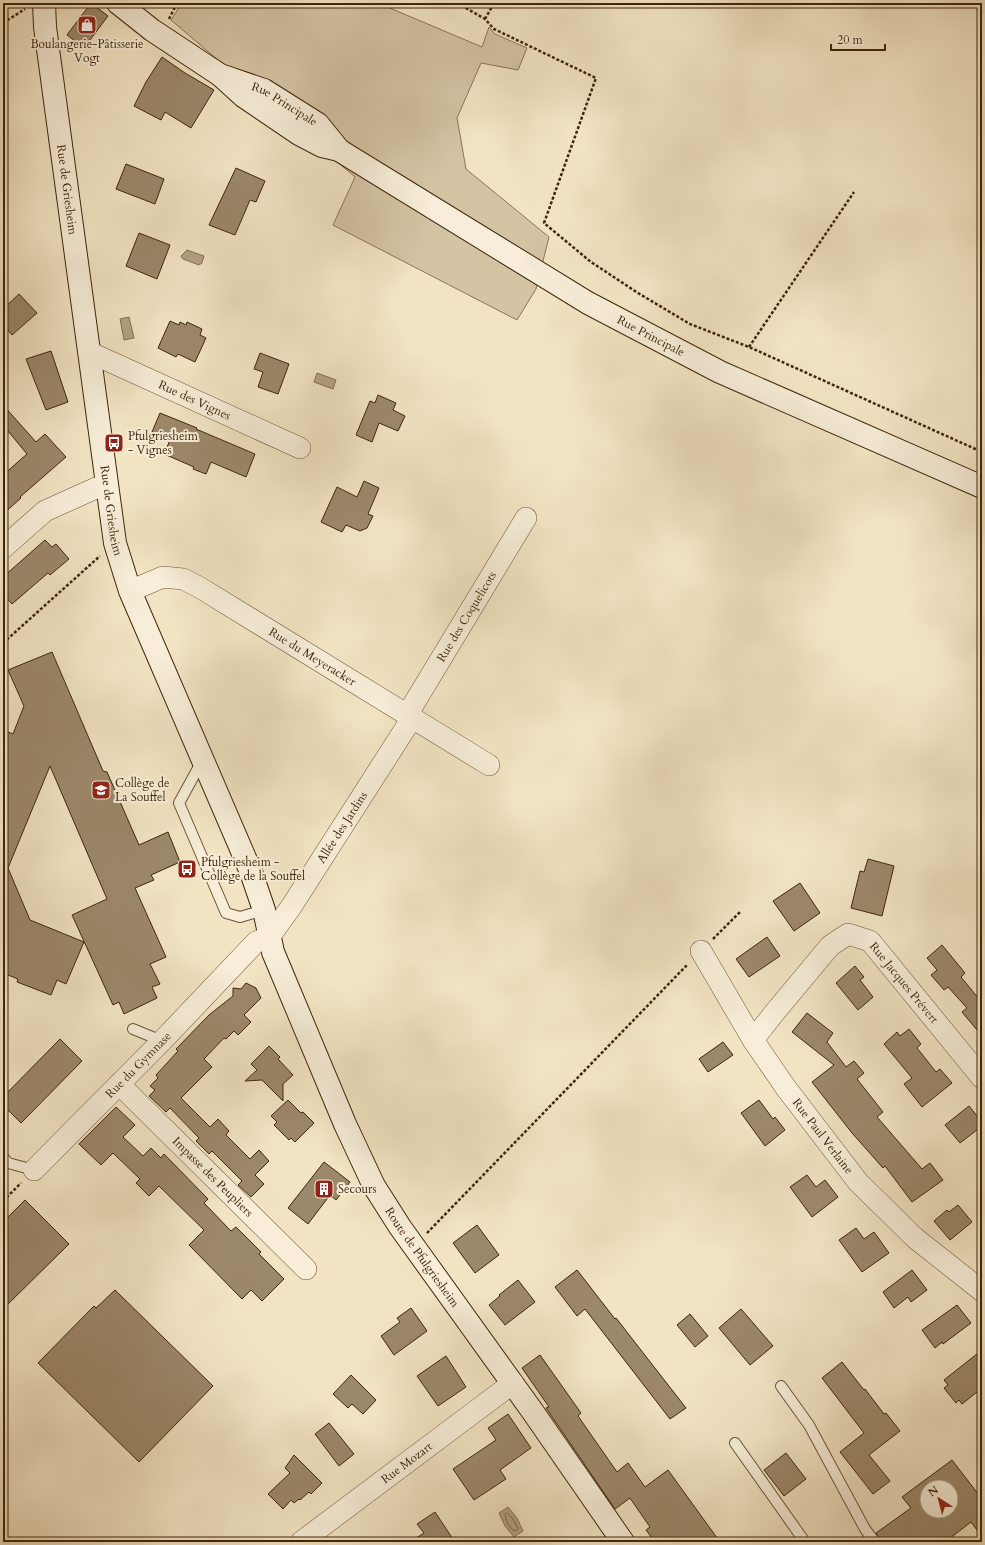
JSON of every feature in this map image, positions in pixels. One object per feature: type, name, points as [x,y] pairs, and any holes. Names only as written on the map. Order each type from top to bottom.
[{"type":"street","name":"Rue de Griesheim","points":[[44,3],[45,27],[115,543],[130,591],[250,872],[267,922]]},
{"type":"street","name":"Rue Principale","points":[[118,3],[152,30],[220,75],[264,90],[318,124],[339,150],[588,303],[720,372],[982,487]]},
{"type":"street","name":"Rue des Vignes","points":[[89,352],[300,448]]},
{"type":"street","points":[[3,548],[45,511],[96,488],[107,486]]},
{"type":"street","name":"Rue des Coquelicots","points":[[410,717],[526,518]]},
{"type":"street","name":"Rue du Meyeracker","points":[[130,591],[163,577],[183,579],[199,587],[489,765]]},
{"type":"street","name":"Allée des Jardins","points":[[267,922],[291,907],[410,717]]},
{"type":"street","name":"Rue du Gymnase","points":[[34,1170],[162,1041],[241,958],[256,942],[267,922]]},
{"type":"street","name":"Route de Pfulgriesheim","points":[[267,922],[273,952],[359,1156],[385,1204],[623,1542]]},
{"type":"street","name":"Rue Jacques Prévert","points":[[753,1040],[774,1012],[830,946],[848,934],[870,941],[982,1078]]},
{"type":"street","name":"Rue Paul Verlaine","points":[[701,951],[753,1040],[786,1088],[858,1182],[915,1238],[982,1291]]},
{"type":"street","name":"Impasse des Peupliers","points":[[119,1084],[306,1269]]},
{"type":"street","name":"Rue Mozart","points":[[301,1542],[513,1384]]},
{"type":"lane","points":[[202,761],[178,803],[226,913],[267,922]]},
{"type":"lane","points":[[133,1029],[162,1041]]},
{"type":"lane","points":[[3,1157],[8,1162],[34,1170]]},
{"type":"lane","points":[[781,1386],[809,1425],[865,1529],[875,1542]]},
{"type":"lane","points":[[735,1443],[805,1542]]},
{"type":"path","points":[[457,3],[485,19],[494,29],[596,78],[544,223],[591,262],[638,293],[690,324],[749,347],[982,452]]},
{"type":"path","points":[[485,19],[494,3]]},
{"type":"path","points":[[3,23],[18,13]]},
{"type":"path","points":[[749,347],[854,192]]},
{"type":"path","points":[[3,643],[115,543]]},
{"type":"path","points":[[415,1246],[740,912]]},
{"type":"path","points":[[3,1201],[34,1170]]},
{"type":"shaded area","points":[[182,3],[378,3],[482,47],[489,27],[495,34],[527,48],[518,70],[481,63],[457,118],[466,169],[549,237],[536,289],[517,320],[333,225],[355,177],[171,20]]},
{"type":"water","points":[[187,250],[204,256],[202,263],[199,265],[183,259],[181,256]]},
{"type":"water","points":[[129,317],[134,338],[124,340],[120,319]]},
{"type":"water","points":[[317,373],[336,380],[333,389],[314,382]]},
{"type":"water","points":[[508,1507],[517,1518],[523,1531],[514,1537],[505,1526],[499,1513]]},
{"type":"building","name":"Boulangerie-Pâtisserie Vogt","points":[[91,3],[108,16],[84,48],[67,35]]},
{"type":"building","points":[[162,57],[214,90],[191,128],[165,112],[161,120],[134,106],[146,82]]},
{"type":"building","points":[[126,164],[164,179],[155,204],[116,189]]},
{"type":"building","points":[[236,168],[265,181],[256,202],[250,200],[235,235],[209,225]]},
{"type":"building","points":[[139,233],[170,245],[157,279],[126,266]]},
{"type":"building","points":[[19,294],[37,313],[12,335],[3,324],[3,309]]},
{"type":"building","points":[[170,321],[179,325],[180,322],[186,325],[187,322],[202,329],[200,335],[206,338],[195,362],[178,354],[176,357],[158,348]]},
{"type":"building","points":[[51,351],[68,402],[46,410],[26,359]]},
{"type":"building","points":[[260,353],[289,364],[278,394],[258,387],[263,372],[254,369]]},
{"type":"building","points":[[378,395],[396,403],[393,410],[405,416],[398,431],[379,423],[372,442],[356,435],[370,401],[375,403]]},
{"type":"building","points":[[3,405],[36,442],[45,434],[66,457],[20,497],[21,498],[3,514],[3,475],[27,454],[3,425]]},
{"type":"building","points":[[160,413],[255,454],[246,477],[211,462],[206,474],[164,454],[170,440],[152,432]]},
{"type":"building","points":[[364,481],[379,488],[368,514],[373,516],[367,528],[360,531],[346,525],[342,532],[321,522],[337,487],[357,497]]},
{"type":"building","points":[[45,540],[52,547],[56,544],[69,559],[50,575],[48,573],[12,604],[3,594],[3,577]]},
{"type":"building","points":[[52,652],[103,771],[107,772],[139,845],[168,832],[180,862],[151,875],[154,880],[135,888],[166,957],[150,964],[160,984],[152,987],[157,998],[124,1014],[119,1002],[113,1005],[72,915],[107,899],[50,766],[8,868],[30,920],[84,942],[66,984],[57,980],[51,995],[17,982],[18,979],[3,973],[3,730],[13,734],[24,706],[8,670]]},
{"type":"building","points":[[868,859],[894,866],[882,916],[851,908],[860,871],[864,872]]},
{"type":"building","points":[[800,883],[820,913],[794,931],[773,901]]},
{"type":"building","points":[[767,937],[780,956],[749,977],[736,959]]},
{"type":"building","points":[[942,945],[965,973],[961,977],[979,999],[982,996],[982,1036],[962,1012],[967,1008],[948,987],[944,990],[931,975],[937,970],[927,958]]},
{"type":"building","points":[[855,966],[864,977],[860,980],[873,997],[858,1010],[836,983]]},
{"type":"building","points":[[246,983],[256,988],[261,998],[244,1015],[251,1022],[238,1035],[234,1031],[226,1039],[224,1038],[204,1059],[212,1067],[181,1098],[210,1127],[218,1119],[229,1131],[226,1135],[250,1159],[259,1150],[269,1161],[255,1175],[264,1184],[251,1197],[238,1185],[242,1181],[212,1151],[209,1154],[196,1141],[199,1138],[170,1108],[166,1112],[149,1096],[155,1090],[150,1086],[158,1078],[156,1075],[178,1051],[176,1049],[209,1015],[233,996],[233,988],[241,989]]},
{"type":"building","points":[[807,1013],[833,1033],[827,1042],[846,1067],[854,1061],[864,1073],[857,1079],[883,1112],[877,1117],[922,1169],[930,1163],[943,1180],[912,1202],[885,1166],[883,1168],[852,1133],[812,1082],[834,1065],[792,1032]]},
{"type":"building","points":[[909,1029],[921,1044],[917,1048],[936,1072],[940,1069],[952,1083],[922,1107],[904,1084],[912,1078],[884,1044],[897,1032],[900,1036]]},
{"type":"building","points":[[60,1039],[82,1061],[21,1123],[3,1105],[3,1097]]},
{"type":"building","points":[[723,1042],[733,1055],[708,1072],[699,1059]]},
{"type":"building","points":[[269,1046],[280,1057],[278,1059],[293,1075],[283,1084],[283,1101],[262,1080],[245,1081],[257,1070],[251,1064]]},
{"type":"building","points":[[288,1100],[314,1123],[295,1142],[291,1138],[289,1140],[274,1125],[277,1122],[271,1116]]},
{"type":"building","points":[[759,1100],[773,1119],[775,1117],[785,1130],[765,1146],[741,1113]]},
{"type":"building","points":[[969,1106],[982,1122],[982,1126],[960,1143],[945,1125]]},
{"type":"building","points":[[116,1107],[135,1125],[123,1137],[143,1156],[151,1148],[161,1158],[164,1154],[208,1199],[204,1203],[231,1231],[236,1227],[261,1252],[259,1254],[284,1279],[262,1301],[251,1290],[242,1299],[189,1245],[204,1230],[159,1186],[149,1196],[136,1183],[140,1179],[113,1153],[101,1165],[79,1144]]},
{"type":"building","name":"Secours","points":[[324,1162],[350,1182],[336,1200],[330,1195],[308,1224],[288,1208]]},
{"type":"building","points":[[807,1175],[816,1187],[825,1180],[838,1197],[812,1217],[790,1187]]},
{"type":"building","points":[[25,1200],[69,1244],[3,1309],[3,1222]]},
{"type":"building","points":[[958,1205],[972,1222],[950,1240],[934,1221],[947,1210],[949,1212]]},
{"type":"building","points":[[477,1225],[499,1255],[475,1273],[453,1243]]},
{"type":"building","points":[[856,1228],[864,1239],[874,1232],[889,1253],[862,1272],[839,1240]]},
{"type":"building","points":[[577,1270],[686,1408],[670,1419],[585,1309],[577,1316],[555,1287]]},
{"type":"building","points":[[912,1270],[927,1290],[911,1302],[908,1297],[894,1308],[883,1292]]},
{"type":"building","points":[[518,1280],[535,1302],[505,1325],[489,1305]]},
{"type":"building","points":[[115,1290],[213,1386],[139,1462],[38,1363],[94,1306],[96,1308]]},
{"type":"building","points":[[957,1305],[971,1323],[943,1344],[942,1342],[935,1348],[922,1330]]},
{"type":"building","points":[[411,1308],[427,1331],[394,1355],[381,1336],[400,1322],[397,1318]]},
{"type":"building","points":[[741,1309],[773,1346],[750,1365],[719,1328]]},
{"type":"building","points":[[690,1314],[708,1336],[695,1347],[677,1325]]},
{"type":"building","points":[[982,1350],[982,1388],[962,1404],[959,1400],[956,1403],[944,1388],[948,1385],[944,1380]]},
{"type":"building","points":[[540,1355],[581,1413],[578,1416],[617,1472],[628,1463],[645,1487],[668,1470],[720,1542],[655,1542],[646,1530],[650,1527],[630,1498],[615,1509],[546,1408],[549,1407],[522,1368]]},
{"type":"building","points":[[446,1356],[466,1387],[438,1406],[417,1376]]},
{"type":"building","points":[[842,1362],[884,1414],[886,1413],[900,1431],[869,1455],[890,1481],[873,1494],[840,1452],[864,1433],[822,1378]]},
{"type":"building","points":[[351,1375],[376,1400],[363,1414],[352,1404],[348,1408],[333,1394]]},
{"type":"building","points":[[508,1414],[531,1448],[500,1470],[506,1479],[474,1500],[453,1469],[496,1440],[488,1428]]},
{"type":"building","points":[[329,1423],[354,1454],[339,1466],[315,1434]]},
{"type":"building","points":[[786,1453],[806,1479],[784,1496],[764,1470]]},
{"type":"building","points":[[294,1455],[322,1483],[311,1494],[309,1492],[294,1503],[291,1500],[283,1509],[268,1494],[290,1473],[285,1468]]},
{"type":"building","points":[[952,1460],[982,1499],[982,1537],[971,1522],[945,1542],[881,1542],[876,1533],[911,1508],[902,1497],[919,1484],[919,1519],[959,1519],[959,1479],[926,1479]]},
{"type":"building","points":[[435,1512],[455,1542],[410,1542],[424,1533],[417,1524]]},
{"type":"place","name":"Boulangerie-Pâtisserie Vogt","points":[[87,25]]},
{"type":"place","name":"Pfulgriesheim - Vignes","points":[[114,443]]},
{"type":"place","name":"Collège de La Souffel","points":[[101,790]]},
{"type":"place","name":"Pfulgriesheim - Collège de la Souffel","points":[[187,869]]},
{"type":"place","name":"Secours","points":[[324,1189]]}]
